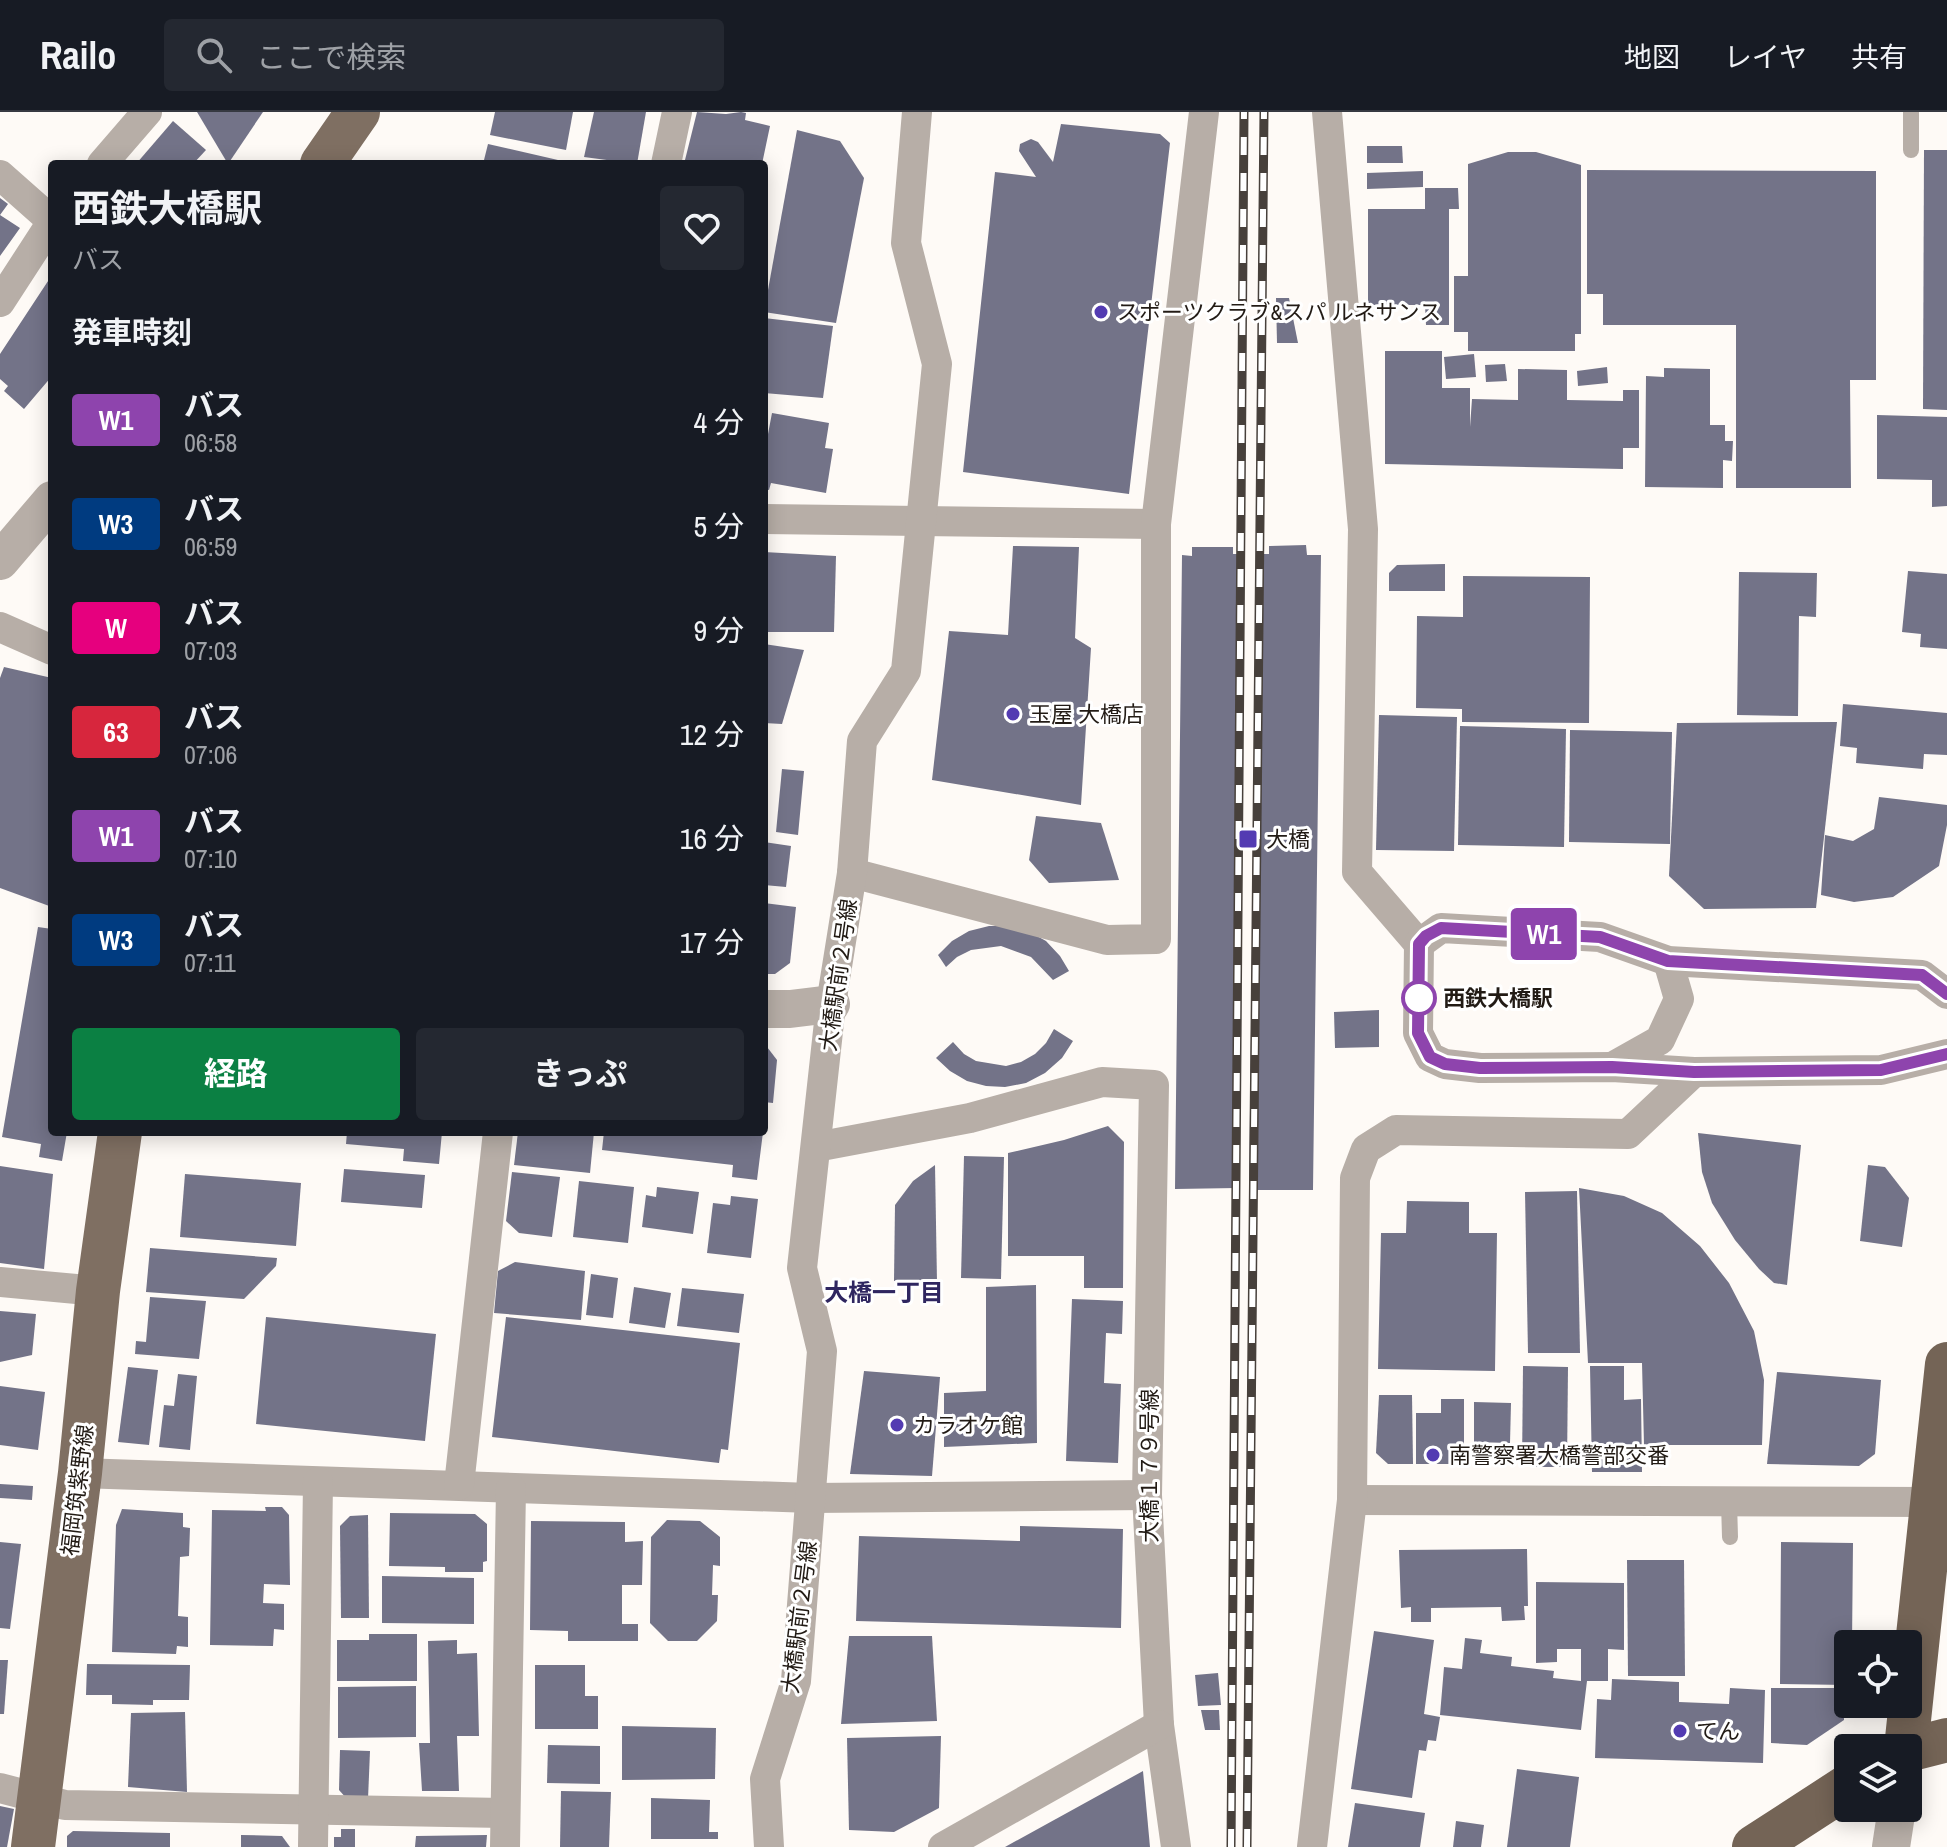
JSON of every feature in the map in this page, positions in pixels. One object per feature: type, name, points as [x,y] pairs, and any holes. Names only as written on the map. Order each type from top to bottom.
[{"type":"highway","points":[[1908,1734],[1947,1364]]},
{"type":"highway","points":[[1922,1746],[1947,1740]]},
{"type":"highway","points":[[1754,1847],[1834,1795]]},
{"type":"main road","points":[[325,160],[358,112]]},
{"type":"main road","name":"福岡筑紫野線","points":[[33,1847],[20,1793],[80,1473],[98,1291],[119,1136]]},
{"type":"street","points":[[105,160],[147,112]]},
{"type":"street","points":[[667,160],[677,112]]},
{"type":"street","name":"大橋駅前２号線","points":[[769,1847],[765,1779],[796,1681],[822,1351],[802,1268],[831,1004],[852,873],[862,741],[906,671],[937,364],[906,243],[917,112]]},
{"type":"street","points":[[852,873],[1107,940],[1156,939],[1156,524],[1204,112]]},
{"type":"street","points":[[1327,112],[1363,529],[1357,872],[1419,944]]},
{"type":"street","points":[[0,175],[48,218]]},
{"type":"street","points":[[0,302],[48,228]]},
{"type":"street","points":[[0,561],[48,505]]},
{"type":"street","points":[[768,519],[1156,524]]},
{"type":"street","points":[[0,627],[48,648]]},
{"type":"street","points":[[1947,994],[1922,975],[1668,961],[1600,937],[1441,928],[1419,944],[1418,1033],[1430,1057],[1445,1064],[1480,1068],[1612,1067],[1694,1072],[1881,1070],[1947,1054]]},
{"type":"street","points":[[1612,1067],[1660,1040],[1679,999],[1668,961]]},
{"type":"street","points":[[768,1009],[831,1004]]},
{"type":"street","points":[[1312,1847],[1352,1500],[1355,1178],[1366,1149],[1396,1130],[1628,1134],[1694,1072]]},
{"type":"street","name":"大橋１７９号線","points":[[816,1147],[970,1118],[1102,1082],[1154,1085],[1147,1495],[1159,1725],[1176,1847]]},
{"type":"street","points":[[459,1485],[498,1136]]},
{"type":"street","points":[[0,1282],[98,1291]]},
{"type":"street","points":[[80,1473],[811,1498],[1147,1495]]},
{"type":"street","points":[[313,1847],[318,1482]]},
{"type":"street","points":[[505,1847],[511,1489]]},
{"type":"street","points":[[1352,1500],[1931,1502]]},
{"type":"street","points":[[943,1847],[1159,1725]]},
{"type":"street","points":[[20,1793],[65,1805],[504,1813]]},
{"type":"street","points":[[1891,1847],[1895,1822]]},
{"type":"lane","points":[[1911,112],[1911,150]]},
{"type":"lane","points":[[1729,1502],[1730,1537]]},
{"type":"building","points":[[197,112],[263,112],[231,160],[226,160]]},
{"type":"building","points":[[495,112],[573,112],[566,150],[490,135]]},
{"type":"building","points":[[594,112],[646,112],[638,160],[584,157]]},
{"type":"building","points":[[697,112],[741,112],[746,113],[745,120],[770,126],[763,160],[685,160]]},
{"type":"building","points":[[173,121],[206,150],[197,160],[139,160]]},
{"type":"building","points":[[1061,124],[1160,134],[1170,143],[1129,494],[963,472],[995,172],[1036,177],[1019,151],[1020,144],[1031,139],[1038,142],[1053,162]]},
{"type":"building","points":[[797,130],[840,141],[864,178],[836,323],[768,313],[768,290]]},
{"type":"building","points":[[488,144],[558,160],[484,160]]},
{"type":"building","points":[[1367,146],[1402,146],[1403,163],[1367,163]]},
{"type":"building","points":[[1924,150],[1947,150],[1947,410],[1923,409]]},
{"type":"building","points":[[1508,152],[1536,152],[1581,165],[1581,334],[1575,334],[1575,351],[1468,351],[1468,332],[1454,332],[1454,276],[1468,276],[1468,164]]},
{"type":"building","points":[[1587,170],[1876,171],[1876,380],[1850,380],[1851,488],[1736,488],[1736,325],[1603,325],[1603,294],[1587,294]]},
{"type":"building","points":[[1423,171],[1423,187],[1367,189],[1367,173]]},
{"type":"building","points":[[1425,188],[1458,188],[1459,209],[1449,209],[1449,325],[1426,325],[1425,305],[1368,305],[1368,209],[1425,209]]},
{"type":"building","points":[[0,198],[8,204],[0,215]]},
{"type":"building","points":[[0,215],[20,228],[0,256]]},
{"type":"building","points":[[48,281],[48,381],[24,409],[4,391],[8,386],[0,379],[0,354]]},
{"type":"building","points":[[1276,298],[1289,298],[1298,343],[1277,343]]},
{"type":"building","points":[[768,318],[833,326],[823,398],[768,393]]},
{"type":"building","points":[[1385,351],[1442,351],[1442,388],[1470,388],[1470,427],[1472,399],[1518,400],[1518,369],[1567,370],[1567,400],[1623,401],[1623,390],[1639,390],[1639,448],[1623,448],[1623,469],[1385,464]]},
{"type":"building","points":[[1474,354],[1476,377],[1446,379],[1444,357]]},
{"type":"building","points":[[1505,364],[1507,381],[1486,382],[1485,365]]},
{"type":"building","points":[[1607,367],[1608,383],[1578,386],[1577,371]]},
{"type":"building","points":[[1664,368],[1710,369],[1710,425],[1725,425],[1725,441],[1733,441],[1732,461],[1723,460],[1723,488],[1645,487],[1646,376],[1664,377]]},
{"type":"building","points":[[772,413],[829,423],[825,448],[833,449],[826,493],[771,483],[768,490],[768,434]]},
{"type":"building","points":[[1877,415],[1947,417],[1947,506],[1932,507],[1932,480],[1877,479]]},
{"type":"building","points":[[1306,545],[1307,555],[1321,555],[1313,1190],[1249,1190],[1257,554],[1269,554],[1269,546]]},
{"type":"building","name":"玉屋 大橋店","points":[[1013,546],[1079,547],[1075,638],[1091,648],[1081,805],[932,780],[949,631],[1008,635]]},
{"type":"building","points":[[1192,547],[1233,547],[1233,554],[1243,554],[1236,1188],[1175,1189],[1182,555],[1192,556]]},
{"type":"building","points":[[768,552],[836,556],[834,632],[768,632]]},
{"type":"building","points":[[1445,564],[1445,591],[1389,591],[1389,573],[1397,565]]},
{"type":"building","points":[[1908,571],[1947,574],[1947,649],[1920,647],[1921,634],[1902,632]]},
{"type":"building","points":[[1739,572],[1817,573],[1816,617],[1799,616],[1798,716],[1737,715]]},
{"type":"building","points":[[1463,576],[1590,577],[1589,723],[1462,722],[1462,709],[1416,708],[1417,616],[1463,617]]},
{"type":"building","points":[[768,645],[804,650],[782,724],[768,723]]},
{"type":"building","points":[[4,667],[48,677],[48,906],[0,888],[0,678]]},
{"type":"building","points":[[1843,704],[1947,713],[1947,755],[1924,754],[1923,769],[1856,763],[1857,748],[1840,746]]},
{"type":"building","points":[[1379,715],[1457,717],[1454,851],[1376,850]]},
{"type":"building","points":[[1837,722],[1816,908],[1704,909],[1669,876],[1677,723]]},
{"type":"building","points":[[1460,726],[1566,729],[1564,847],[1458,845]]},
{"type":"building","points":[[1570,730],[1672,732],[1670,844],[1569,842]]},
{"type":"building","points":[[782,769],[804,771],[798,835],[776,832]]},
{"type":"building","points":[[1879,797],[1947,805],[1947,825],[1939,866],[1893,897],[1854,902],[1821,895],[1825,835],[1853,841],[1874,829]]},
{"type":"building","points":[[1036,816],[1101,823],[1119,880],[1049,883],[1029,860]]},
{"type":"building","points":[[768,843],[791,846],[786,887],[768,885]]},
{"type":"building","points":[[768,904],[796,907],[790,963],[775,974],[768,974]]},
{"type":"building","points":[[989,926],[1009,926],[1028,931],[1046,941],[1069,971],[1053,980],[1031,957],[1001,946],[971,950],[946,967],[938,955],[952,941],[969,931]]},
{"type":"building","points":[[38,927],[48,928],[48,1136],[66,1136],[62,1161],[39,1157],[41,1144],[2,1137]]},
{"type":"building","points":[[1379,1010],[1379,1047],[1335,1048],[1334,1012]]},
{"type":"building","points":[[1054,1029],[1073,1041],[1062,1058],[1045,1073],[1026,1083],[1005,1087],[967,1081],[936,1058],[953,1042],[976,1061],[1006,1066],[1035,1054]]},
{"type":"building","points":[[768,1048],[777,1060],[773,1103],[768,1102]]},
{"type":"building","points":[[1108,1126],[1124,1142],[1123,1288],[1084,1288],[1084,1256],[1008,1256],[1008,1153]]},
{"type":"building","points":[[1698,1133],[1801,1145],[1787,1285],[1774,1283],[1759,1269],[1735,1240],[1712,1203],[1702,1172]]},
{"type":"building","points":[[347,1136],[442,1136],[439,1164],[403,1161],[404,1149],[346,1144]]},
{"type":"building","points":[[518,1136],[594,1136],[590,1173],[514,1165]]},
{"type":"building","points":[[604,1136],[762,1136],[757,1180],[732,1177],[733,1165],[602,1150]]},
{"type":"building","points":[[964,1156],[1004,1157],[1001,1279],[961,1278]]},
{"type":"building","points":[[935,1165],[937,1282],[894,1281],[895,1205],[913,1181]]},
{"type":"building","points":[[1868,1165],[1885,1167],[1909,1198],[1902,1247],[1860,1241]]},
{"type":"building","points":[[0,1166],[53,1174],[44,1269],[0,1263]]},
{"type":"building","points":[[344,1169],[425,1175],[422,1208],[341,1202]]},
{"type":"building","points":[[512,1172],[560,1177],[552,1237],[519,1233],[506,1221]]},
{"type":"building","points":[[185,1174],[301,1183],[296,1246],[180,1237]]},
{"type":"building","points":[[579,1181],[634,1187],[628,1243],[573,1237]]},
{"type":"building","points":[[657,1187],[699,1192],[693,1234],[642,1227],[646,1195],[656,1197]]},
{"type":"building","points":[[1579,1188],[1624,1196],[1662,1213],[1700,1246],[1729,1283],[1754,1331],[1764,1380],[1762,1445],[1644,1445],[1642,1363],[1588,1363]]},
{"type":"building","points":[[1577,1191],[1580,1353],[1528,1353],[1525,1192]]},
{"type":"building","points":[[731,1196],[758,1199],[751,1258],[707,1253],[713,1203],[730,1205]]},
{"type":"building","points":[[1407,1201],[1469,1202],[1469,1233],[1497,1233],[1495,1371],[1378,1369],[1381,1233],[1406,1233]]},
{"type":"building","points":[[150,1248],[277,1258],[276,1266],[244,1299],[146,1292]]},
{"type":"building","points":[[515,1262],[585,1271],[581,1320],[494,1313],[498,1271]]},
{"type":"building","points":[[591,1274],[618,1278],[613,1318],[586,1315]]},
{"type":"building","points":[[1036,1285],[1037,1443],[944,1447],[944,1393],[986,1391],[986,1287]]},
{"type":"building","points":[[634,1287],[671,1293],[665,1328],[629,1323]]},
{"type":"building","points":[[682,1288],[744,1294],[739,1333],[677,1326]]},
{"type":"building","points":[[150,1297],[206,1301],[199,1359],[135,1354],[136,1341],[146,1342]]},
{"type":"building","points":[[1072,1299],[1123,1301],[1122,1334],[1106,1333],[1104,1383],[1121,1384],[1118,1463],[1066,1461]]},
{"type":"building","points":[[0,1311],[36,1314],[32,1355],[0,1362]]},
{"type":"building","points":[[266,1317],[436,1334],[425,1441],[256,1424]]},
{"type":"building","points":[[506,1317],[740,1343],[728,1450],[721,1449],[719,1463],[492,1437]]},
{"type":"building","points":[[1523,1366],[1568,1367],[1567,1467],[1522,1467]]},
{"type":"building","points":[[1590,1366],[1624,1366],[1624,1400],[1641,1399],[1642,1472],[1592,1472]]},
{"type":"building","points":[[128,1367],[158,1370],[149,1445],[118,1442]]},
{"type":"building","name":"カラオケ館","points":[[864,1371],[940,1377],[932,1476],[850,1474]]},
{"type":"building","points":[[1777,1372],[1881,1380],[1875,1454],[1859,1466],[1767,1464]]},
{"type":"building","points":[[178,1374],[197,1376],[190,1450],[159,1447],[164,1405],[174,1406]]},
{"type":"building","points":[[0,1386],[45,1392],[38,1450],[0,1445]]},
{"type":"building","points":[[1379,1395],[1412,1395],[1413,1464],[1388,1464],[1376,1453]]},
{"type":"building","points":[[1441,1399],[1464,1399],[1464,1464],[1416,1464],[1416,1413],[1441,1413]]},
{"type":"building","points":[[1474,1402],[1511,1403],[1510,1443],[1474,1442]]},
{"type":"building","points":[[0,1484],[33,1486],[32,1500],[0,1498]]},
{"type":"building","points":[[265,1507],[282,1507],[289,1515],[290,1585],[264,1584],[263,1603],[284,1604],[284,1630],[274,1629],[273,1646],[210,1645],[212,1510],[266,1511]]},
{"type":"building","points":[[122,1509],[183,1513],[183,1527],[190,1528],[189,1556],[180,1557],[178,1616],[188,1617],[188,1647],[177,1646],[176,1654],[112,1652],[116,1525]]},
{"type":"building","points":[[390,1513],[475,1514],[487,1524],[487,1561],[483,1562],[483,1572],[445,1572],[445,1567],[389,1566]]},
{"type":"building","points":[[368,1515],[369,1618],[341,1618],[340,1526],[350,1516]]},
{"type":"building","points":[[667,1520],[700,1521],[720,1537],[720,1566],[713,1565],[712,1595],[718,1595],[717,1621],[697,1641],[668,1641],[650,1623],[651,1537]]},
{"type":"building","points":[[531,1521],[625,1522],[625,1542],[643,1541],[642,1585],[622,1585],[622,1624],[638,1624],[638,1641],[568,1641],[568,1631],[530,1630]]},
{"type":"building","points":[[1020,1526],[1123,1529],[1121,1628],[856,1621],[859,1536],[1020,1541]]},
{"type":"building","points":[[0,1542],[21,1544],[10,1629],[0,1628]]},
{"type":"building","points":[[1781,1542],[1853,1543],[1852,1630],[1834,1630],[1834,1685],[1780,1684]]},
{"type":"building","points":[[1527,1549],[1528,1606],[1524,1606],[1525,1620],[1502,1621],[1501,1607],[1431,1608],[1431,1622],[1411,1622],[1411,1607],[1401,1608],[1399,1550]]},
{"type":"building","points":[[1627,1560],[1684,1560],[1685,1676],[1628,1676]]},
{"type":"building","points":[[382,1576],[474,1578],[474,1624],[382,1623]]},
{"type":"building","points":[[1536,1582],[1624,1583],[1624,1650],[1608,1649],[1608,1681],[1587,1681],[1581,1730],[1440,1715],[1444,1667],[1462,1669],[1465,1638],[1482,1640],[1480,1653],[1512,1657],[1511,1666],[1554,1671],[1553,1678],[1581,1681],[1581,1649],[1557,1649],[1557,1662],[1536,1663]]},
{"type":"building","points":[[1374,1631],[1434,1640],[1424,1714],[1440,1717],[1436,1741],[1428,1740],[1426,1751],[1419,1750],[1412,1798],[1351,1789]]},
{"type":"building","points":[[369,1634],[417,1634],[417,1681],[337,1681],[337,1640],[369,1640]]},
{"type":"building","points":[[849,1636],[932,1636],[937,1721],[841,1724]]},
{"type":"building","points":[[457,1640],[457,1654],[477,1653],[479,1736],[457,1736],[459,1791],[422,1791],[419,1743],[430,1743],[428,1641]]},
{"type":"building","points":[[0,1660],[8,1660],[4,1714],[0,1714]]},
{"type":"building","points":[[87,1664],[190,1665],[189,1700],[153,1700],[153,1705],[112,1704],[112,1695],[86,1695]]},
{"type":"building","points":[[535,1665],[585,1665],[585,1696],[598,1696],[598,1729],[535,1729]]},
{"type":"building","points":[[1218,1673],[1221,1705],[1198,1706],[1195,1675]]},
{"type":"building","name":"てん","points":[[1612,1679],[1679,1682],[1679,1702],[1729,1704],[1730,1688],[1765,1690],[1763,1763],[1595,1758],[1597,1699],[1611,1700]]},
{"type":"building","points":[[416,1686],[416,1737],[338,1738],[338,1687]]},
{"type":"building","points":[[1771,1688],[1834,1688],[1834,1718],[1844,1720],[1807,1745],[1771,1743]]},
{"type":"building","points":[[1201,1710],[1219,1710],[1220,1730],[1205,1730]]},
{"type":"building","points":[[185,1712],[187,1792],[128,1787],[131,1713]]},
{"type":"building","points":[[622,1726],[716,1728],[715,1779],[622,1780]]},
{"type":"building","points":[[941,1736],[939,1808],[894,1832],[849,1830],[847,1738]]},
{"type":"building","points":[[548,1745],[600,1746],[600,1784],[547,1783]]},
{"type":"building","points":[[340,1750],[370,1751],[368,1799],[347,1799],[339,1790]]},
{"type":"building","points":[[1517,1769],[1579,1777],[1570,1847],[1507,1847]]},
{"type":"building","points":[[1143,1771],[1150,1847],[1005,1847]]},
{"type":"building","points":[[561,1791],[611,1792],[609,1847],[560,1847]]},
{"type":"building","points":[[651,1798],[710,1800],[709,1832],[718,1832],[718,1839],[651,1839]]},
{"type":"building","points":[[1355,1803],[1425,1813],[1420,1847],[1348,1847]]},
{"type":"building","points":[[0,1806],[14,1809],[7,1847],[0,1847]]},
{"type":"building","points":[[1456,1821],[1484,1825],[1481,1847],[1453,1847]]},
{"type":"building","points":[[341,1829],[355,1829],[355,1847],[334,1847],[334,1837],[341,1837]]},
{"type":"building","points":[[73,1831],[170,1833],[170,1847],[67,1847],[67,1836]]},
{"type":"building","points":[[241,1835],[282,1836],[290,1847],[241,1847]]},
{"type":"building","points":[[487,1835],[486,1847],[415,1847],[416,1836]]},
{"type":"railway","points":[[1231,1847],[1244,112]]},
{"type":"railway","points":[[1247,1847],[1264,112]]},
{"type":"bus line","name":"W1","points":[[1947,994],[1922,975],[1668,961],[1600,937],[1441,928],[1419,944],[1418,1033],[1430,1057],[1445,1064],[1480,1068],[1612,1067],[1694,1072],[1881,1070],[1947,1054]]},
{"type":"place","name":"スポーツクラブ&スパ ルネサンス","points":[[1101,312]]},
{"type":"place","name":"玉屋 大橋店","points":[[1013,714]]},
{"type":"place","name":"大橋","points":[[1248,839]]},
{"type":"place","name":"西鉄大橋駅","points":[[1419,998]]},
{"type":"place","name":"カラオケ館","points":[[897,1425]]},
{"type":"place","name":"南警察署大橋警部交番","points":[[1433,1455]]},
{"type":"place","name":"てん","points":[[1680,1731]]},
{"type":"district","name":"大橋一丁目","points":[[884,1292]]}]
